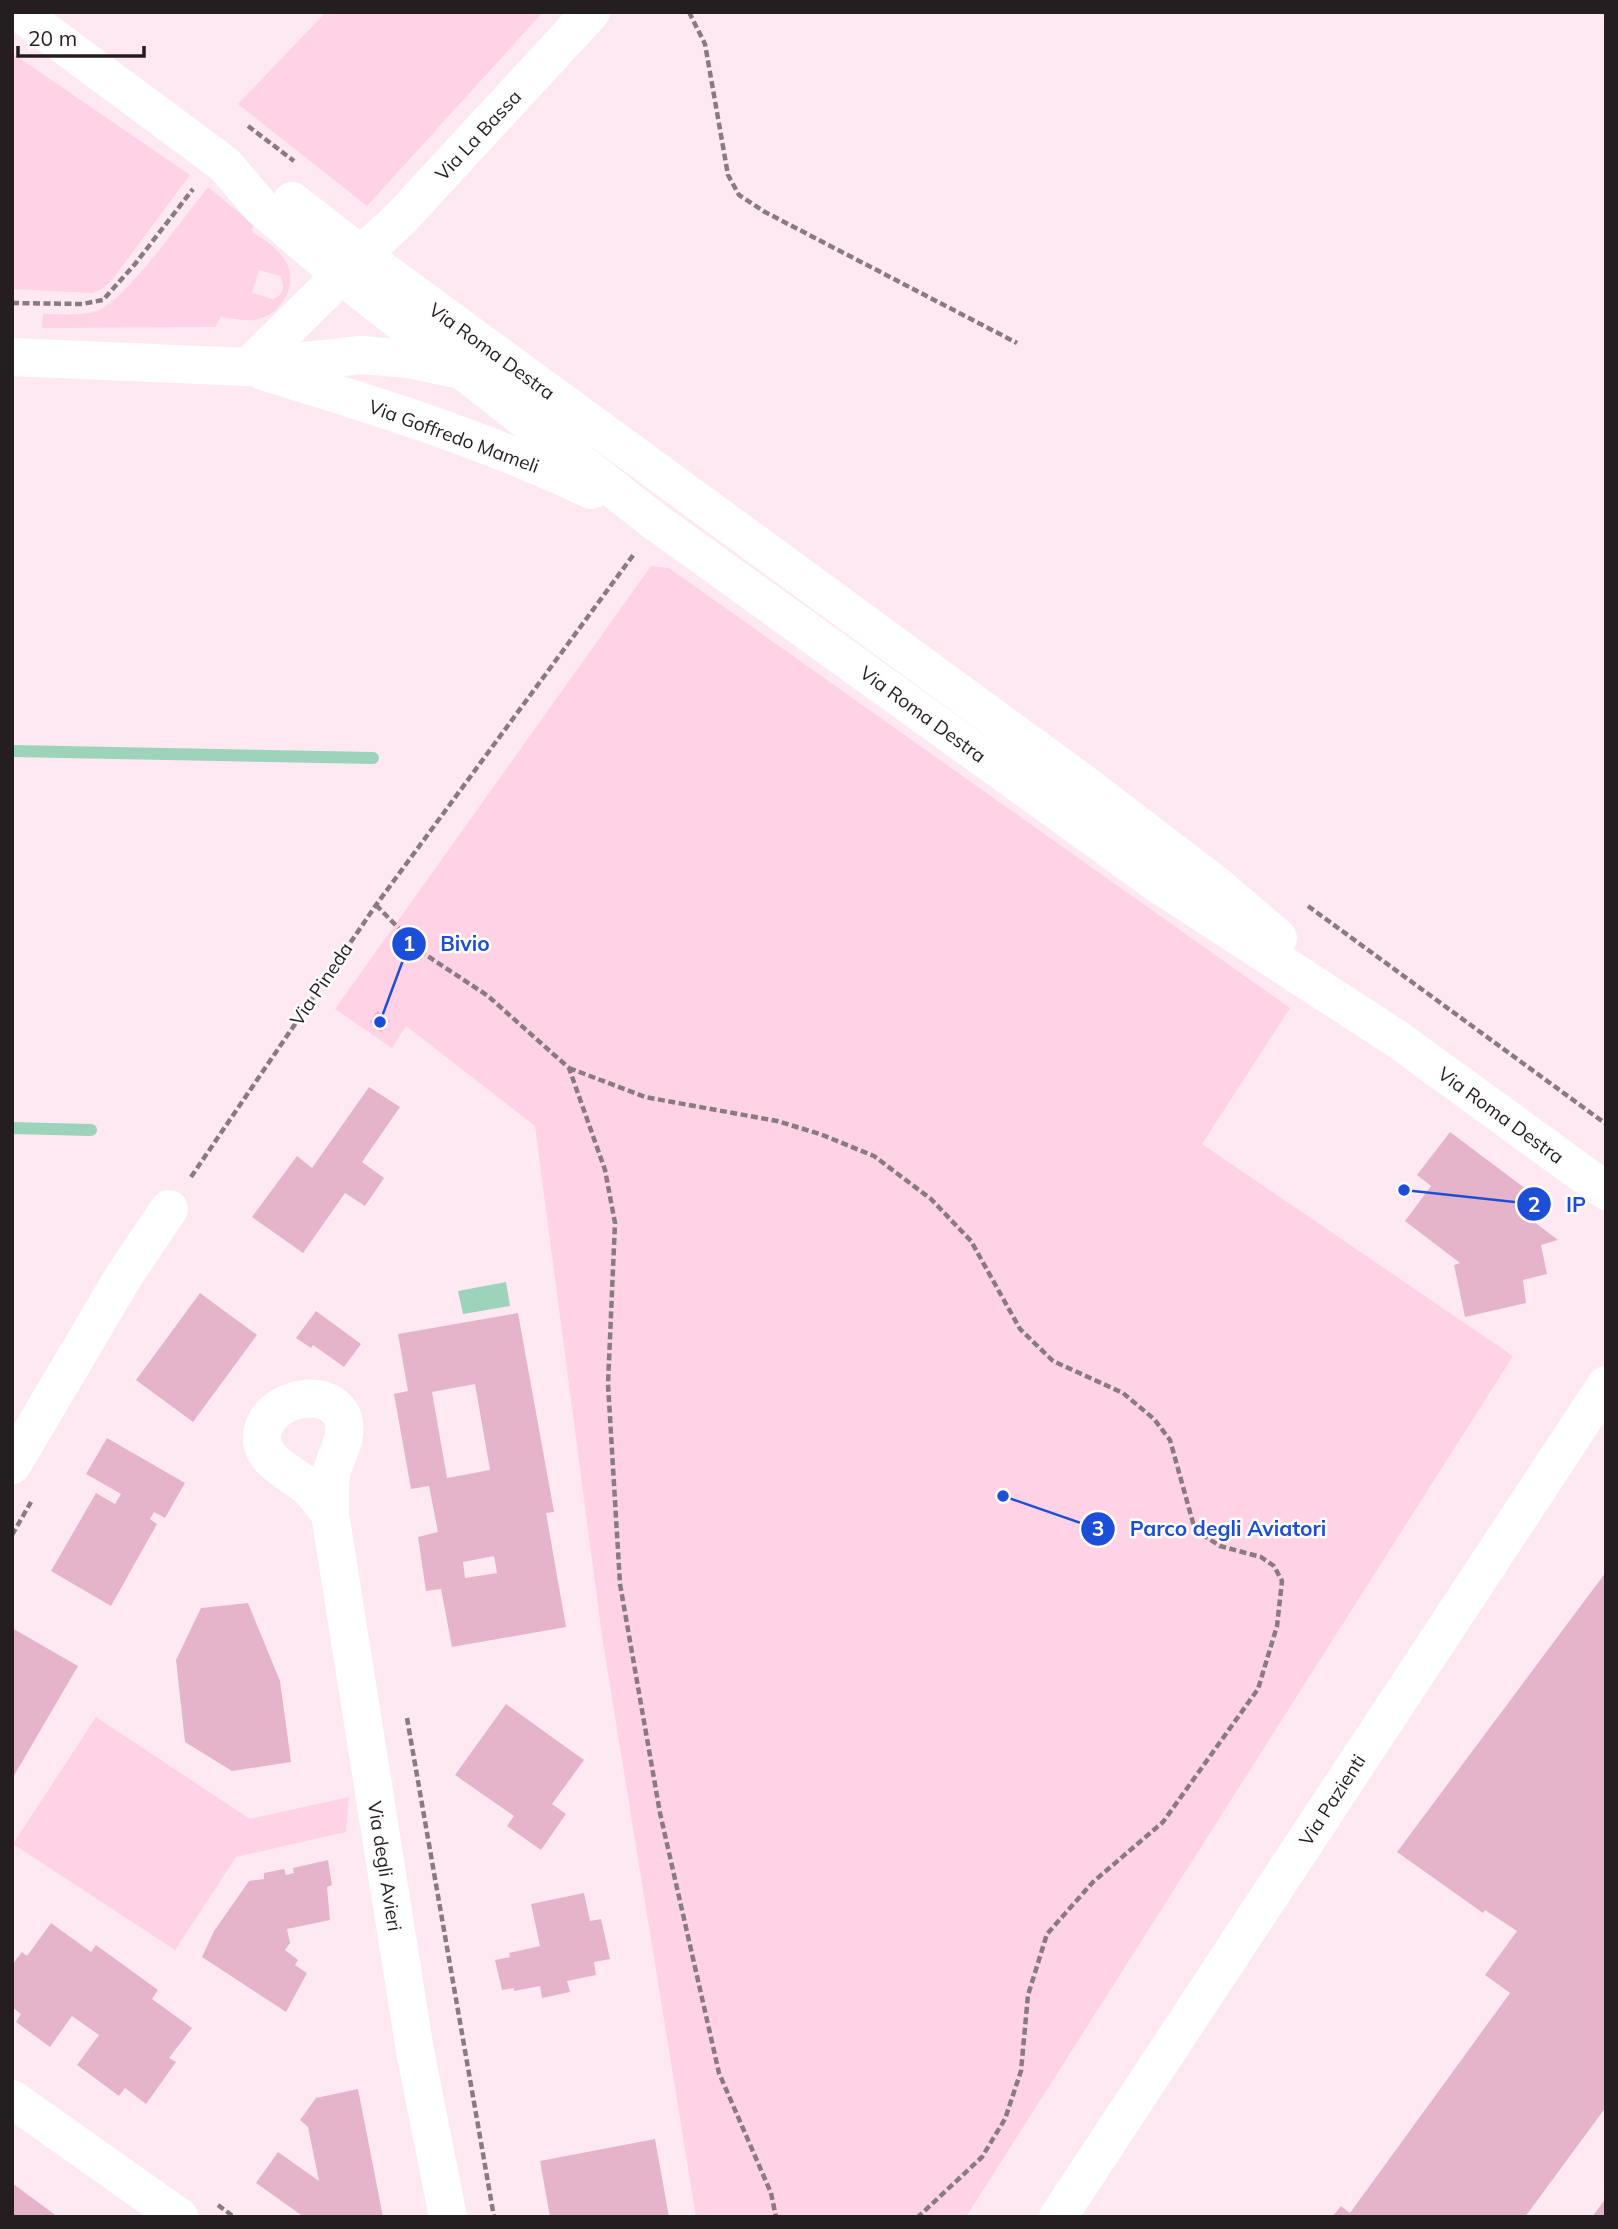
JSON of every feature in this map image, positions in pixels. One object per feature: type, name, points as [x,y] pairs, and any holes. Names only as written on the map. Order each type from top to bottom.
[{"type":"street","name":"Via Roma Destra","points":[[19,12],[221,162],[276,189],[351,265],[463,371],[653,520],[1160,885],[1397,1038],[1606,1191]]},
{"type":"street","name":"Via La Bassa","points":[[351,265],[401,218],[592,12]]},
{"type":"street","name":"Via Roma Destra","points":[[351,265],[925,668],[1215,884],[1397,1038]]},
{"type":"street","points":[[248,367],[351,265]]},
{"type":"street","name":"Via Goffredo Mameli","points":[[12,357],[248,367],[361,355],[408,359],[463,371]]},
{"type":"street","name":"Via Goffredo Mameli","points":[[248,367],[411,419],[545,468],[653,520]]},
{"type":"street","name":"Via Roma Destra","points":[[463,371],[494,380],[545,412],[856,639],[925,668]]},
{"type":"street","points":[[12,1465],[125,1274],[169,1209]]},
{"type":"street","name":"Via Pazienti","points":[[1058,2217],[1606,1385]]},
{"type":"street","name":"Via degli Avieri","points":[[330,1514],[412,2037],[447,2217]]},
{"type":"street","points":[[12,2099],[179,2217]]},
{"type":"path","points":[[689,12],[705,44],[728,175],[739,195],[765,212],[1017,342]]},
{"type":"path","points":[[12,303],[82,304],[103,300],[221,162]]},
{"type":"path","name":"Via Pineda","points":[[169,1209],[376,905],[638,548],[653,520]]},
{"type":"path","points":[[376,905],[423,953],[488,996],[569,1068],[645,1097],[777,1121],[820,1134],[874,1156],[931,1199],[971,1241],[1020,1329],[1053,1361],[1123,1394],[1154,1419],[1170,1440],[1195,1530],[1220,1546],[1261,1557],[1274,1566],[1282,1581],[1277,1626],[1258,1689],[1164,1822],[1093,1882],[1047,1934],[1028,1995],[1021,2071],[1005,2119],[982,2157],[918,2217]]},
{"type":"path","points":[[569,1068],[605,1170],[615,1223],[608,1384],[620,1584],[657,1799],[719,2073],[771,2193],[776,2217]]},
{"type":"path","points":[[406,1712],[494,2217]]},
{"type":"shaded area","points":[[326,12],[543,12],[367,206],[238,104]]},
{"type":"shaded area","points":[[12,53],[190,175],[112,280],[92,293],[12,289]]},
{"type":"shaded area","points":[[208,187],[253,224],[252,232],[272,246],[288,266],[288,292],[271,314],[254,320],[221,317],[215,327],[42,328],[43,314],[84,314],[97,311],[123,292]],"holes":[[[259,270],[280,276],[283,283],[277,297],[273,299],[252,293]]]},
{"type":"shaded area","points":[[651,566],[669,568],[1290,1008],[1202,1144],[1513,1356],[966,2217],[696,2217],[602,1636],[535,1126],[406,1026],[392,1048],[335,1009]]},
{"type":"shaded area","points":[[506,1282],[510,1306],[463,1314],[458,1291]]},
{"type":"shaded area","points":[[96,1717],[250,1819],[349,1797],[346,1832],[236,1857],[175,1950],[13,1844]]},
{"type":"building","points":[[377,1011],[390,1021],[381,1032],[370,1022]]},
{"type":"building","points":[[369,1087],[400,1107],[362,1162],[384,1178],[365,1206],[345,1193],[303,1253],[252,1217],[297,1156],[312,1168]]},
{"type":"building","points":[[1450,1132],[1538,1198],[1525,1215],[1558,1240],[1541,1245],[1547,1274],[1523,1280],[1526,1303],[1465,1317],[1454,1265],[1460,1263],[1405,1221],[1431,1186],[1417,1175]]},
{"type":"building","points":[[200,1293],[257,1335],[193,1422],[136,1380]]},
{"type":"building","points":[[316,1311],[361,1344],[344,1367],[313,1345],[311,1348],[296,1338]]},
{"type":"building","points":[[518,1313],[554,1512],[546,1513],[566,1627],[452,1647],[441,1589],[426,1591],[418,1537],[438,1532],[429,1486],[411,1489],[394,1394],[408,1391],[398,1334]],"holes":[[[475,1384],[490,1470],[447,1478],[432,1392]],[[494,1556],[497,1573],[465,1578],[463,1562]]]},
{"type":"building","points":[[107,1438],[185,1483],[165,1518],[154,1512],[150,1519],[157,1524],[111,1606],[51,1571],[96,1493],[115,1504],[121,1494],[86,1474]]},
{"type":"building","points":[[1606,1572],[1606,2107],[1525,2217],[1332,2217],[1341,2206],[1350,2213],[1510,1993],[1485,1975],[1517,1931],[1485,1910],[1483,1913],[1397,1852]]},
{"type":"building","points":[[248,1603],[280,1681],[291,1762],[232,1771],[185,1742],[176,1660],[201,1608]]},
{"type":"building","points":[[12,1628],[78,1666],[12,1779]]},
{"type":"building","points":[[506,1704],[584,1760],[552,1804],[566,1814],[541,1850],[507,1826],[514,1816],[455,1775]]},
{"type":"building","points":[[328,1860],[332,1885],[327,1887],[330,1920],[287,1929],[290,1943],[285,1950],[298,1960],[295,1965],[307,1973],[286,2012],[202,1957],[214,1931],[249,1881],[264,1879],[264,1873],[284,1869],[286,1875],[294,1873],[293,1868]]},
{"type":"building","points":[[584,1893],[590,1921],[601,1919],[610,1959],[594,1962],[596,1975],[567,1981],[570,1992],[542,1998],[540,1986],[514,1991],[514,1988],[502,1990],[495,1960],[510,1957],[509,1953],[540,1946],[531,1904]]},
{"type":"building","points":[[51,1923],[91,1952],[96,1945],[158,1990],[152,1999],[192,2028],[169,2058],[176,2062],[146,2104],[125,2088],[119,2096],[77,2065],[99,2035],[72,2016],[50,2047],[16,2022],[21,2014],[12,2007],[12,1965],[22,1952],[27,1956]]},
{"type":"building","points":[[358,2089],[383,2217],[304,2217],[256,2183],[278,2152],[319,2181],[308,2127],[300,2120],[316,2098]]},
{"type":"building","points":[[655,2139],[669,2217],[550,2217],[540,2161]]},
{"type":"building","points":[[12,2183],[58,2217],[12,2217]]},
{"type":"building","points":[[1606,2198],[1606,2217],[1592,2217]]},
{"type":"waterway","points":[[12,751],[373,758]]},
{"type":"waterway","points":[[12,1128],[91,1130]]},
{"type":"place","name":"Bivio","points":[[380,1022]]},
{"type":"place","name":"IP","points":[[1404,1190]]},
{"type":"place","name":"Parco degli Aviatori","points":[[1003,1496]]}]
